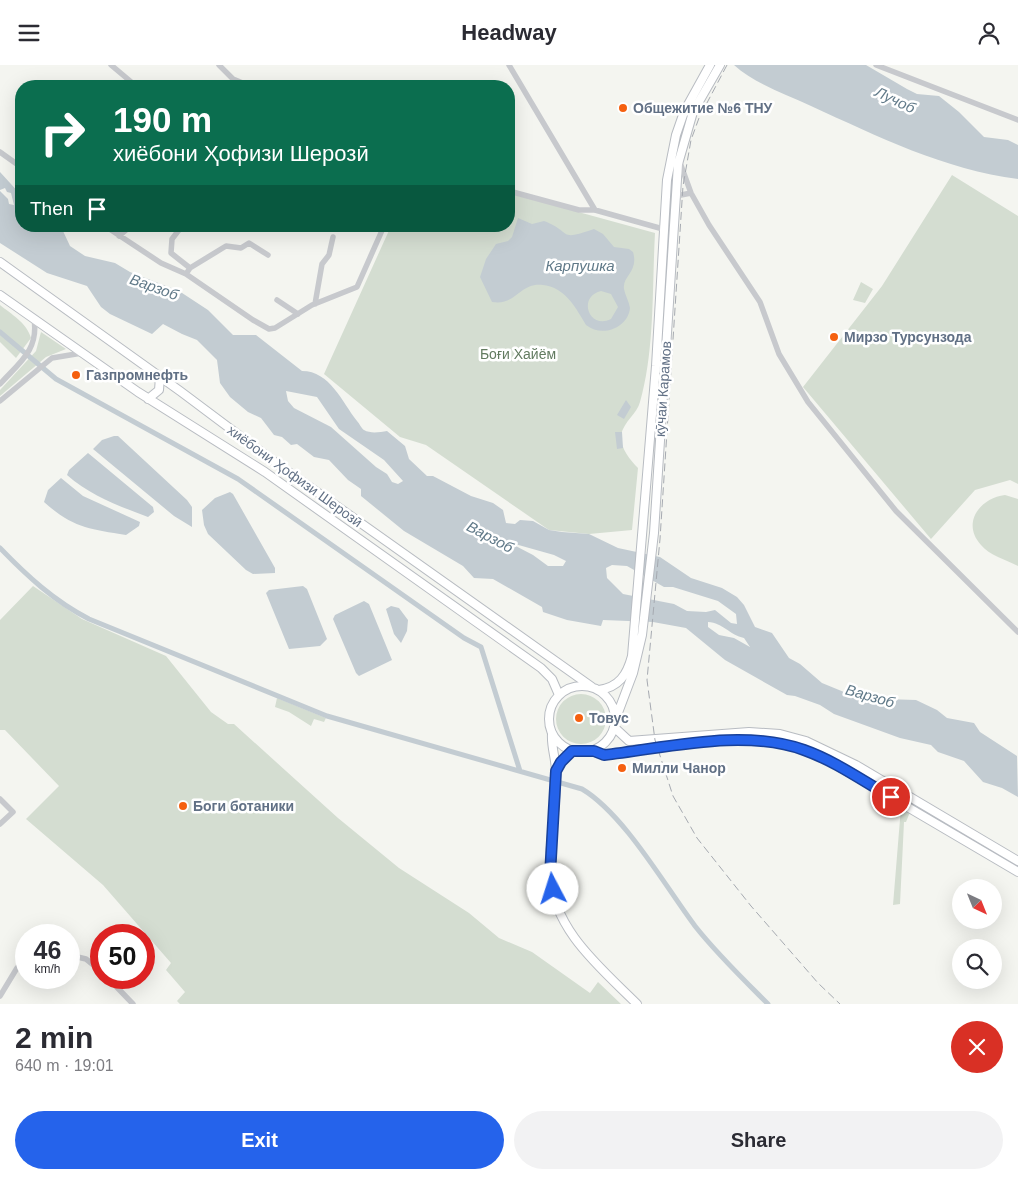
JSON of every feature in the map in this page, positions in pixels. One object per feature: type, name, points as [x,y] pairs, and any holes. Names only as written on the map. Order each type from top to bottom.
[{"type":"main road","name":"кӯчаи Карамов","points":[[596,689],[610,687],[625,676],[632,656],[643,532],[667,180],[676,135],[684,113],[709,67]]},
{"type":"main road","name":"кӯчаи Карамов","points":[[616,718],[633,673],[642,635],[654,533],[679,161],[693,112],[718,68]]},
{"type":"main road","name":"хиёбони Ҳофизи Шерозӣ","points":[[0,262],[276,463],[608,697],[614,707],[615,728]]},
{"type":"main road","points":[[661,280],[671,281]]},
{"type":"main road","name":"хиёбони Ҳофизи Шерозӣ","points":[[0,295],[148,399],[265,473],[541,668],[552,679],[559,695]]},
{"type":"main road","points":[[148,399],[159,390],[160,377]]},
{"type":"main road","points":[[596,689],[575,687],[559,695],[550,709],[549,721],[556,771],[550,875],[556,902],[564,921],[588,956],[637,1004]]},
{"type":"main road","points":[[594,751],[605,744],[615,728],[629,741],[749,732],[780,734],[806,741],[856,765],[1018,861]]},
{"type":"main road","points":[[552,734],[564,748],[572,751],[594,751],[604,755],[722,740],[777,742],[804,750],[851,774],[1018,872]]},
{"type":"main road","points":[[556,771],[561,762],[572,751]]},
{"type":"main road","points":[[851,774],[856,765]]},
{"type":"street","points":[[111,65],[129,80]]},
{"type":"street","points":[[219,65],[235,80]]},
{"type":"street","points":[[509,65],[595,210]]},
{"type":"street","points":[[876,65],[1018,120]]},
{"type":"street","points":[[0,152],[15,163]]},
{"type":"street","points":[[679,161],[691,193],[730,258],[760,302],[779,354],[808,402],[896,511],[1018,633]]},
{"type":"street","points":[[515,193],[579,210],[595,210],[663,229]]},
{"type":"street","points":[[676,196],[691,193]]},
{"type":"street","points":[[113,232],[161,263],[186,275],[244,315],[269,329],[275,328],[315,304],[357,287],[381,232]]},
{"type":"street","points":[[119,236],[124,232]]},
{"type":"street","points":[[177,232],[172,239],[171,253],[190,268]]},
{"type":"street","points":[[315,304],[322,264],[329,255],[333,237]]},
{"type":"street","points":[[186,275],[190,268],[226,246],[241,248],[249,243],[268,255]]},
{"type":"street","points":[[277,300],[298,314]]},
{"type":"street","points":[[0,384],[31,349],[35,336],[34,319]]},
{"type":"street","points":[[0,401],[49,360],[63,354],[82,353]]},
{"type":"street","points":[[0,799],[13,812],[0,824]]},
{"type":"street","points":[[0,996],[15,971]]},
{"type":"street","points":[[119,989],[133,1004]]},
{"type":"green space","points":[[952,175],[1018,216],[1018,484],[1010,480],[975,490],[931,539],[803,387],[882,286]]},
{"type":"green space","name":"Боғи Хайём","points":[[515,195],[655,233],[651,340],[645,382],[640,402],[621,435],[624,449],[638,468],[632,530],[589,534],[549,530],[426,445],[400,437],[324,374],[388,232],[515,232]]},
{"type":"green space","points":[[861,282],[873,289],[865,303],[853,300]]},
{"type":"green space","points":[[0,305],[22,323],[31,338],[16,358],[0,342]]},
{"type":"green space","points":[[41,332],[66,349],[46,357],[0,396],[0,390],[36,351]]},
{"type":"green space","points":[[1005,495],[1018,499],[1018,566],[984,549],[975,537],[973,528],[973,520],[981,506],[996,497]]},
{"type":"green space","name":"Боги ботаники","points":[[33,586],[82,619],[166,656],[211,712],[228,724],[234,724],[338,818],[399,868],[469,913],[499,938],[532,952],[590,993],[598,982],[621,1004],[180,1004],[177,1001],[185,992],[166,970],[171,963],[155,945],[155,924],[137,924],[103,885],[26,819],[59,786],[5,730],[0,730],[0,620]]},
{"type":"green space","points":[[586,694],[599,701],[605,709],[605,729],[599,737],[591,743],[576,744],[563,737],[557,729],[556,714],[563,701],[571,695]]},
{"type":"green space","points":[[277,698],[326,718],[324,722],[314,719],[311,726],[289,712],[275,707]]},
{"type":"green space","points":[[901,807],[910,812],[906,822],[904,822],[900,904],[893,905]]},
{"type":"water","name":"Лучоб","points":[[734,65],[866,65],[917,94],[939,96],[959,112],[984,137],[1008,140],[1018,145],[1018,179],[964,168],[912,150],[771,88],[751,78]]},
{"type":"water","name":"Варзоб","points":[[0,172],[15,188],[15,232],[63,232],[70,246],[85,256],[115,263],[130,272],[179,291],[208,310],[233,335],[256,335],[302,371],[312,372],[328,382],[363,429],[373,432],[387,431],[405,446],[409,459],[427,476],[433,476],[471,496],[493,503],[503,510],[506,523],[515,524],[520,520],[533,521],[549,530],[589,534],[618,548],[660,557],[691,578],[722,588],[737,597],[744,605],[755,627],[772,633],[789,658],[800,664],[822,683],[861,699],[878,703],[885,699],[916,700],[937,710],[947,718],[974,723],[980,732],[1017,756],[1018,797],[1002,788],[983,782],[964,761],[938,752],[931,745],[900,738],[834,714],[820,705],[787,695],[725,660],[686,628],[653,622],[603,620],[601,626],[567,620],[543,612],[542,607],[493,579],[474,578],[463,566],[404,531],[361,496],[361,489],[348,480],[329,460],[314,457],[297,444],[291,445],[282,437],[274,435],[261,418],[248,412],[230,397],[220,383],[217,360],[197,340],[163,324],[152,334],[110,314],[101,307],[87,286],[47,273],[0,243],[0,191],[8,199],[9,204],[14,205],[11,193],[7,192],[5,188],[0,190]],"holes":[[[286,391],[317,397],[339,429],[384,460],[403,481],[398,484],[392,482],[387,474],[376,467],[331,427],[294,408],[288,401]],[[511,540],[515,544],[554,555],[566,561],[563,566],[548,566],[533,555],[506,541]],[[612,565],[627,566],[664,587],[673,587],[718,601],[736,614],[737,624],[731,623],[715,610],[706,612],[687,611],[674,604],[623,594],[607,578],[606,568]],[[708,622],[744,638],[750,647],[734,638],[719,635],[708,627]]]},
{"type":"water","name":"Карпушка","points":[[518,218],[532,224],[544,221],[570,235],[594,229],[603,234],[614,247],[629,249],[633,252],[634,264],[624,284],[630,308],[625,321],[619,326],[606,331],[592,329],[586,325],[565,295],[549,286],[543,285],[528,287],[507,301],[492,302],[480,277],[486,259],[496,244],[508,241],[515,232]],"holes":[[[601,291],[611,294],[618,307],[611,319],[597,320],[592,317],[589,311],[589,299]]]},
{"type":"water","points":[[626,400],[631,407],[624,419],[617,415]]},
{"type":"water","points":[[615,432],[622,432],[623,448],[617,449]]},
{"type":"water","points":[[118,436],[187,500],[192,507],[192,527],[174,516],[93,449],[102,440]]},
{"type":"water","points":[[88,453],[153,507],[154,512],[148,517],[116,504],[96,495],[67,475],[69,470]]},
{"type":"water","points":[[61,478],[83,496],[140,522],[139,526],[126,535],[91,529],[73,522],[54,511],[44,502],[48,490]]},
{"type":"water","points":[[230,492],[233,494],[275,568],[275,573],[253,574],[246,570],[208,534],[204,525],[202,510],[215,498]]},
{"type":"water","points":[[303,586],[307,589],[327,639],[320,646],[289,649],[266,593],[269,590]]},
{"type":"water","points":[[364,601],[369,604],[392,660],[359,676],[333,619],[335,615]]},
{"type":"water","points":[[391,606],[399,608],[408,620],[407,631],[401,643],[394,634],[386,609]]},
{"type":"waterway","points":[[0,332],[56,379],[238,479],[464,638],[481,647],[520,771]]},
{"type":"waterway","points":[[0,548],[42,587],[64,604],[89,619],[327,716],[582,789],[598,800],[613,815],[643,852],[703,936],[768,1004]]},
{"type":"railway","points":[[727,65],[699,118],[691,140],[683,186],[660,539],[647,680],[655,740],[673,796],[697,838],[751,906],[818,983],[840,1004]]},
{"type":"place","name":"Общежитие №6 ТНУ","points":[[623,108]]},
{"type":"place","name":"Мирзо Турсунзода","points":[[834,337]]},
{"type":"place","name":"Газпромнефть","points":[[76,375]]},
{"type":"place","name":"Товус","points":[[579,718]]},
{"type":"place","name":"Милли Чанор","points":[[622,768]]},
{"type":"place","name":"Боги ботаники","points":[[183,806]]},
{"type":"route","points":[[553,889],[550,875],[556,771],[561,762],[572,751],[579,753],[594,751],[604,755],[722,740],[777,742],[804,750],[831,762],[891,797]]}]
